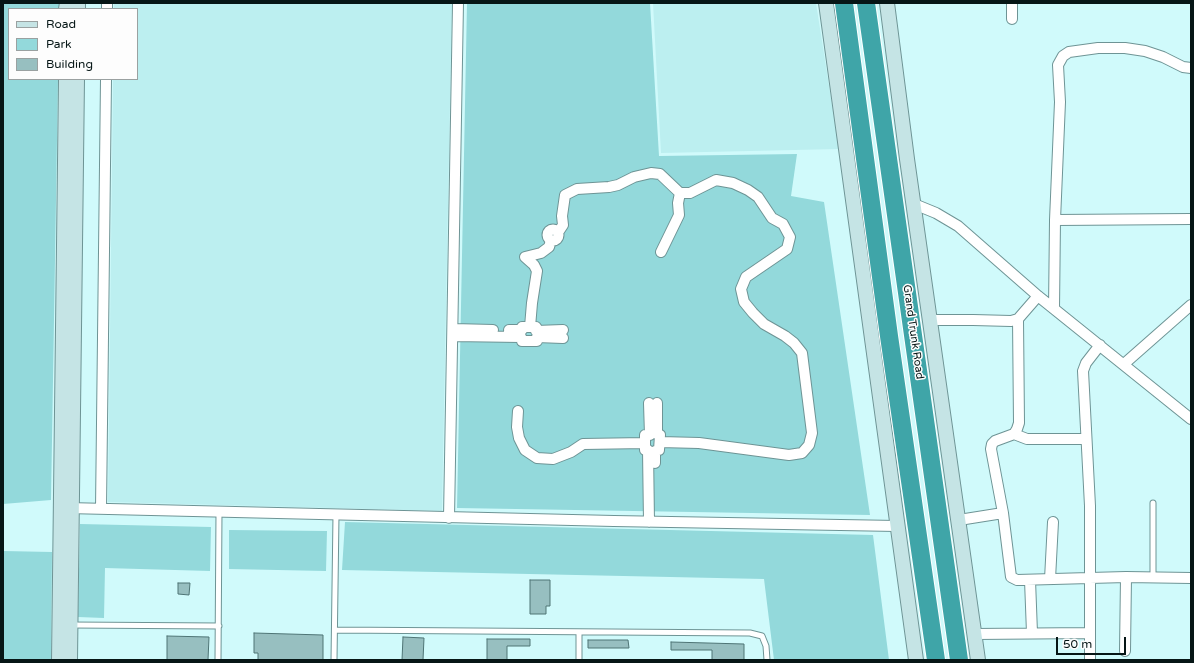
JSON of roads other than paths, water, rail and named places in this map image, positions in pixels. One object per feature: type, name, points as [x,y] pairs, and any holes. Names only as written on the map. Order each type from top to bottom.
[{"type":"highway","points":[[844,3],[936,660]]},
{"type":"highway","name":"Grand Trunk Road","points":[[866,3],[959,660]]},
{"type":"street","points":[[449,518],[458,3]]},
{"type":"street","points":[[826,3],[916,660]]},
{"type":"street","points":[[888,3],[914,204],[978,660]]},
{"type":"street","points":[[1012,3],[1012,19]]},
{"type":"street","points":[[1054,309],[1055,220],[1060,109],[1058,65],[1063,56],[1069,52],[1098,48],[1125,48],[1145,51],[1163,57],[1183,67],[1191,68]]},
{"type":"street","points":[[66,80],[66,508],[70,660]]},
{"type":"street","points":[[59,660],[66,508],[77,80]]},
{"type":"street","points":[[102,509],[106,80]]},
{"type":"street","points":[[530,327],[537,271],[534,265],[525,257],[541,253],[549,247],[551,240],[558,238],[559,234],[553,227],[560,231],[563,225],[562,216],[565,194],[577,189],[618,185],[634,177],[651,173],[660,174],[680,193],[690,194],[716,180],[733,183],[748,190],[758,197],[772,218],[783,224],[790,237],[787,249],[746,277],[741,289],[744,302],[753,313],[764,324],[794,343],[802,353],[812,433],[809,445],[802,453],[788,455],[699,443],[660,442]]},
{"type":"street","points":[[661,252],[679,215],[678,203],[680,193]]},
{"type":"street","points":[[914,204],[936,213],[958,226],[1038,296],[1191,419]]},
{"type":"street","points":[[1055,220],[1191,219]]},
{"type":"street","points":[[930,320],[1003,322],[1018,319],[1038,296]]},
{"type":"street","points":[[1124,364],[1191,305]]},
{"type":"street","points":[[1018,319],[1019,423],[1014,434],[995,441],[992,444],[1011,577],[1017,580],[1126,577],[1191,578]]},
{"type":"street","points":[[522,327],[536,327],[536,331],[563,334],[537,337],[537,341],[522,341],[521,337],[453,332],[522,330],[522,327]]},
{"type":"street","points":[[1090,660],[1090,506],[1083,371],[1086,363],[1100,345]]},
{"type":"street","points":[[653,403],[657,434],[660,435],[660,450],[655,451],[652,522],[648,450],[645,450],[645,435],[650,435],[653,403]]},
{"type":"street","points":[[518,411],[517,427],[519,438],[525,450],[537,458],[553,459],[571,452],[583,444],[645,443]]},
{"type":"street","points":[[1014,434],[1027,439],[1086,439]]},
{"type":"street","points":[[66,508],[449,518],[897,526]]},
{"type":"street","points":[[959,520],[1003,513]]},
{"type":"street","points":[[1050,579],[1053,522]]},
{"type":"street","points":[[1125,651],[1126,577]]},
{"type":"street","points":[[1030,580],[1032,633]]},
{"type":"street","points":[[975,634],[1090,633]]},
{"type":"lane","points":[[1153,503],[1153,577]]},
{"type":"lane","points":[[218,660],[219,512]]},
{"type":"lane","points":[[334,660],[336,515]]},
{"type":"lane","points":[[70,625],[219,626]]},
{"type":"lane","points":[[335,630],[750,633],[762,636],[766,646],[767,660]]},
{"type":"lane","points":[[579,632],[579,660]]}]
